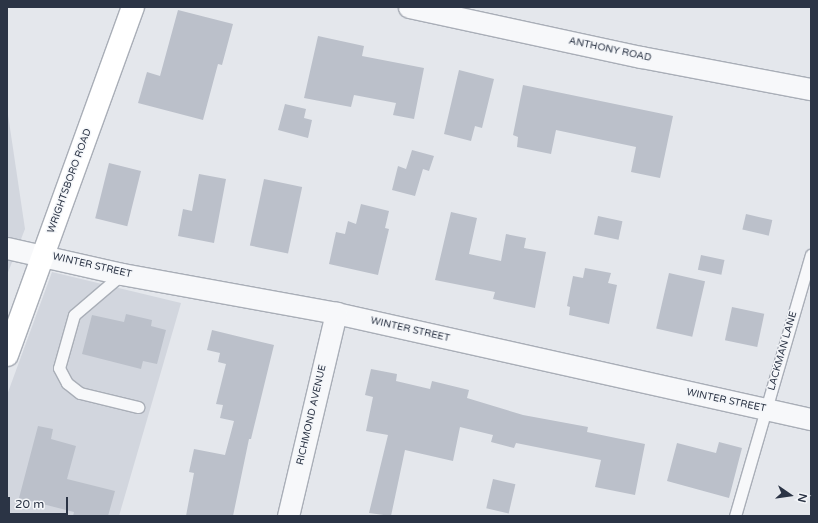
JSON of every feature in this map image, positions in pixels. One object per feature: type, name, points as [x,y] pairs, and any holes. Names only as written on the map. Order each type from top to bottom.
[{"type":"main road","name":"WRIGHTSBORO ROAD","points":[[7,355],[133,7]]},
{"type":"street","name":"ANTHONY ROAD","points":[[409,7],[641,57],[811,89]]},
{"type":"street","name":"WINTER STREET","points":[[7,248],[122,274],[336,313],[811,419]]},
{"type":"street","name":"RICHMOND AVENUE","points":[[288,516],[336,313]]},
{"type":"lane","name":"LACKMAN LANE","points":[[736,516],[811,254]]},
{"type":"lane","points":[[122,274],[74,315],[59,368],[67,383],[80,393],[138,407]]},
{"type":"shaded area","points":[[7,108],[25,229],[7,275]]},
{"type":"shaded area","points":[[52,272],[181,303],[119,516],[7,516],[7,395]]},
{"type":"building","points":[[178,10],[233,24],[222,65],[218,64],[203,120],[138,103],[147,72],[160,76]]},
{"type":"building","points":[[318,36],[364,46],[362,56],[424,68],[414,119],[393,115],[396,103],[354,95],[351,107],[304,98]]},
{"type":"building","points":[[459,70],[494,79],[482,128],[475,126],[471,141],[444,134]]},
{"type":"building","points":[[523,85],[673,116],[660,178],[631,172],[636,147],[556,130],[551,154],[517,147],[518,137],[513,135]]},
{"type":"building","points":[[285,104],[306,109],[304,118],[312,120],[308,138],[278,130]]},
{"type":"building","points":[[412,150],[434,156],[429,171],[423,169],[415,196],[392,190],[398,166],[406,169]]},
{"type":"building","points":[[109,163],[141,171],[127,226],[95,218]]},
{"type":"building","points":[[199,174],[226,179],[214,243],[178,236],[183,209],[192,211]]},
{"type":"building","points":[[264,179],[302,187],[288,254],[250,246]]},
{"type":"building","points":[[361,204],[389,211],[385,228],[389,229],[378,275],[329,264],[336,232],[345,234],[348,221],[356,224]]},
{"type":"building","points":[[451,212],[477,218],[469,254],[501,261],[506,234],[526,238],[524,248],[546,252],[535,308],[493,299],[495,292],[435,280]]},
{"type":"building","points":[[746,214],[772,220],[769,236],[742,230]]},
{"type":"building","points":[[598,216],[622,221],[619,240],[594,235]]},
{"type":"building","points":[[701,255],[724,260],[721,275],[698,270]]},
{"type":"building","points":[[585,268],[611,273],[608,283],[617,285],[609,324],[569,315],[570,307],[567,306],[573,276],[583,278]]},
{"type":"building","points":[[669,273],[705,281],[692,337],[656,329]]},
{"type":"building","points":[[732,307],[764,314],[757,347],[725,340]]},
{"type":"building","points":[[126,314],[152,320],[151,326],[166,330],[157,364],[143,361],[141,369],[82,354],[92,315],[124,322]]},
{"type":"building","points":[[212,330],[274,345],[251,439],[249,439],[233,516],[186,516],[194,473],[189,472],[194,449],[225,455],[234,421],[220,418],[223,405],[216,404],[226,364],[218,362],[220,353],[207,350]]},
{"type":"building","points":[[371,369],[397,374],[396,381],[430,389],[432,381],[469,390],[467,398],[523,415],[588,427],[587,432],[645,444],[635,495],[595,487],[601,460],[516,443],[514,448],[491,442],[493,435],[460,427],[453,461],[405,450],[391,516],[369,513],[388,435],[366,431],[373,397],[365,395]]},
{"type":"building","points":[[38,426],[53,429],[51,439],[76,446],[67,479],[115,491],[108,516],[73,516],[74,512],[19,498]]},
{"type":"building","points":[[719,442],[742,448],[729,498],[667,481],[677,443],[716,453]]},
{"type":"building","points":[[493,479],[515,484],[509,513],[486,508]]}]
